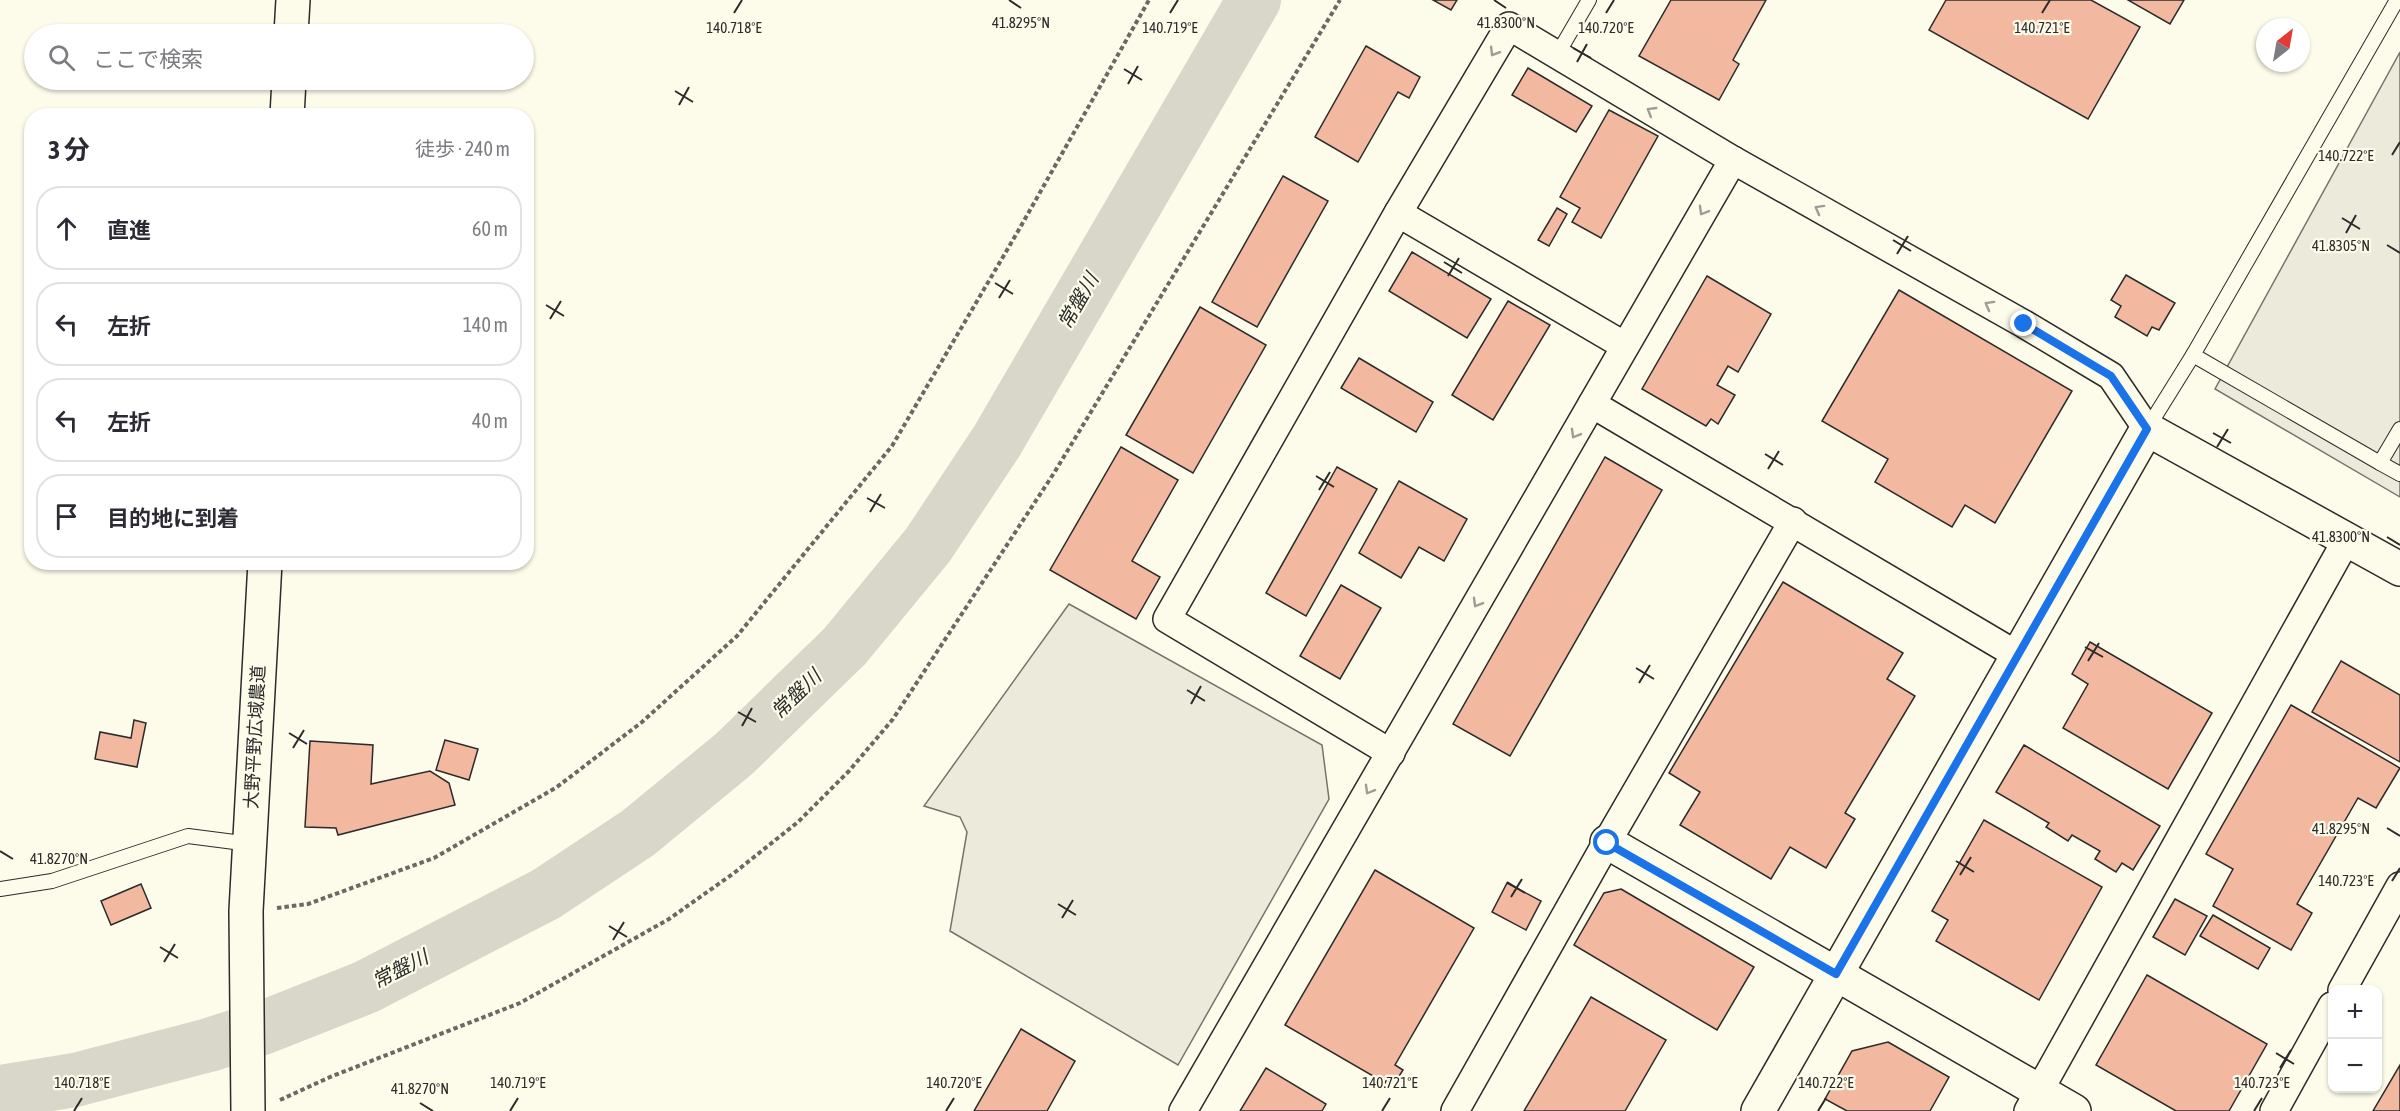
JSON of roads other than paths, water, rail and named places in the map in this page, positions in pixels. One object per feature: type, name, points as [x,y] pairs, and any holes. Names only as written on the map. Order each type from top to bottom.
[{"type":"street","points":[[292,24],[293,0]]},
{"type":"street","points":[[1391,753],[1167,619],[1398,213],[1509,26],[1733,160],[2111,376],[2147,429],[2400,569]]},
{"type":"street","points":[[287,108],[288,90]]},
{"type":"street","points":[[1183,1111],[1733,160]]},
{"type":"street","points":[[1398,213],[1625,346]]},
{"type":"street","points":[[1592,404],[2017,655]]},
{"type":"street","points":[[1758,1111],[2147,429]]},
{"type":"street","points":[[1455,1111],[1793,521]]},
{"type":"street","points":[[2033,1101],[2347,539]]},
{"type":"street","name":"大野平野広域農道","points":[[248,1100],[246,924],[265,570]]},
{"type":"street","points":[[1607,843],[1836,974],[2033,1101],[2074,1111]]},
{"type":"street","points":[[2345,985],[2400,886]]},
{"type":"street","points":[[2274,1111],[2328,1013]]},
{"type":"lane","points":[[1557,55],[1589,0]]},
{"type":"lane","points":[[2147,429],[2193,355],[2397,0]]},
{"type":"lane","points":[[2193,355],[2400,474]]},
{"type":"lane","points":[[2380,463],[2400,429]]},
{"type":"lane","points":[[0,889],[52,881],[188,836],[250,844]]},
{"type":"waterway","name":"常盤川","points":[[0,1092],[75,1080],[209,1045],[265,1027],[366,987],[546,894],[638,833],[734,754],[845,646],[928,545],[997,441],[1254,0]]}]
